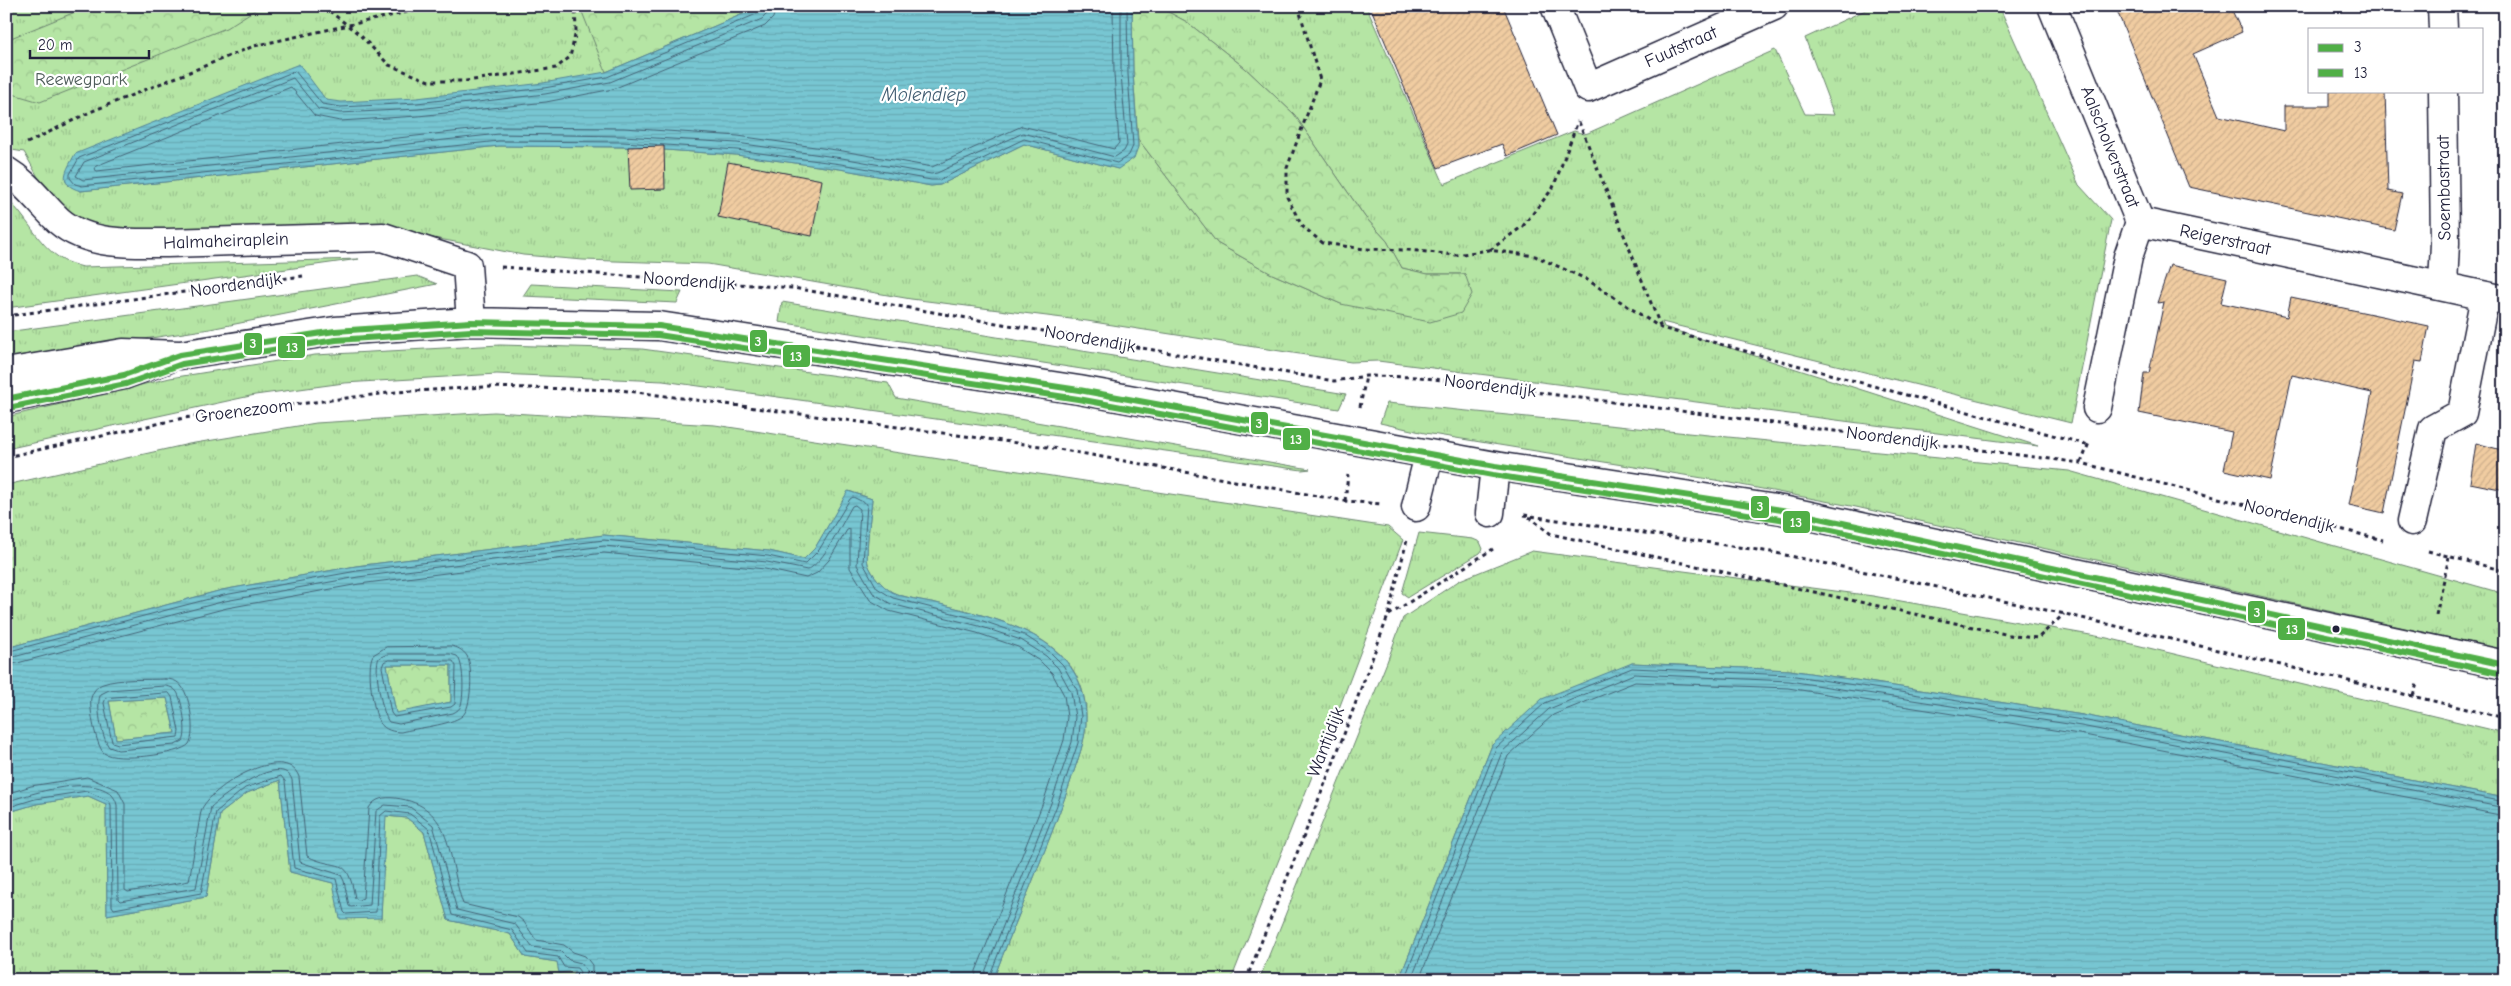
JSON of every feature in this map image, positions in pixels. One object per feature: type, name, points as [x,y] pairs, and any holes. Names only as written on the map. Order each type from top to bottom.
[{"type":"street","name":"Fuutstraat","points":[[1555,6],[1588,88],[1774,6]]},
{"type":"street","name":"Aalscholverstraat","points":[[2052,6],[2140,222],[2128,257],[2097,408]]},
{"type":"street","points":[[2442,6],[2443,28]]},
{"type":"street","name":"Soembastraat","points":[[2443,92],[2445,243],[2443,285]]},
{"type":"street","name":"Halmaheiraplein","points":[[6,171],[34,192],[54,217],[70,230],[94,239],[131,243],[167,243],[383,237],[467,265]]},
{"type":"street","name":"Reigerstraat","points":[[2140,222],[2443,285],[2495,298],[2462,413],[2433,429],[2412,520]]},
{"type":"street","points":[[467,265],[471,322]]},
{"type":"street","points":[[6,372],[123,353],[180,354],[335,331],[471,322],[659,326],[1079,390],[1429,455],[1782,510],[2505,665]]},
{"type":"street","points":[[6,398],[124,375],[180,354]]},
{"type":"street","points":[[1416,507],[1429,455]]},
{"type":"street","points":[[1490,513],[1495,466]]},
{"type":"path","points":[[323,6],[349,26],[389,65],[429,81],[466,81],[556,68],[570,57],[576,31],[575,6]]},
{"type":"path","points":[[22,145],[90,112],[254,46],[435,6]]},
{"type":"path","points":[[1298,6],[1320,80],[1287,168],[1287,196],[1302,226],[1324,243],[1364,249],[1408,250],[1456,255],[1489,250],[1535,256],[1586,279],[1661,328],[2089,444]]},
{"type":"path","points":[[1489,250],[1523,226],[1553,188],[1578,120],[1661,328]]},
{"type":"path","name":"Noordendijk","points":[[467,265],[793,288],[1334,381],[1366,376],[1419,377],[2081,463],[2387,540]]},
{"type":"path","name":"Noordendijk","points":[[6,316],[307,276]]},
{"type":"path","name":"Groenezoom","points":[[6,457],[184,418],[396,392],[485,387],[621,390],[1047,447],[1344,501]]},
{"type":"path","name":"Wantijdijk","points":[[1246,980],[1334,761],[1388,616],[1416,507]]},
{"type":"path","points":[[1522,522],[1528,516]]},
{"type":"path","points":[[1528,516],[1771,552],[2065,614],[2505,718]]},
{"type":"path","points":[[1528,516],[1551,534],[2014,636],[2038,638],[2065,614]]},
{"type":"path","points":[[1388,616],[1495,547]]},
{"type":"path","points":[[2423,550],[2505,571]]},
{"type":"path","points":[[2436,614],[2448,557]]},
{"type":"green space","name":"Reewegpark","points":[[6,6],[775,6],[578,92],[68,185],[81,191],[499,146],[623,147],[736,155],[840,169],[931,186],[940,185],[1024,144],[1118,169],[1138,147],[1138,139],[1217,243],[1270,273],[1341,304],[1465,274],[1427,274],[1402,268],[1387,241],[1365,217],[1294,114],[1245,68],[1187,22],[1157,6],[1366,6],[1444,184],[1574,131],[1584,134],[1588,133],[1775,50],[1805,114],[1834,115],[1805,38],[1874,6],[1999,6],[2079,185],[2111,220],[2071,423],[1662,322],[1664,327],[2038,446],[1378,361],[1351,362],[1087,321],[911,299],[708,264],[583,260],[523,255],[413,234],[129,237],[67,220],[43,186],[24,152],[6,149]]},
{"type":"green space","name":"Reewegpark","points":[[90,6],[261,6],[226,28],[40,102],[6,92],[6,40]]},
{"type":"green space","points":[[762,6],[606,72],[580,7]]},
{"type":"green space","points":[[1132,6],[1157,6],[1187,22],[1245,68],[1294,114],[1365,217],[1387,241],[1402,268],[1428,274],[1465,274],[1472,294],[1461,313],[1430,322],[1341,304],[1270,273],[1217,243],[1138,139],[1133,73]]},
{"type":"green space","points":[[6,198],[45,246],[66,262],[83,267],[359,259],[6,308]]},
{"type":"green space","points":[[417,276],[437,284],[210,329],[6,360],[6,332]]},
{"type":"green space","points":[[531,284],[682,292],[677,303],[523,296]]},
{"type":"green space","points":[[782,302],[1346,394],[1339,409],[779,322]]},
{"type":"green space","points":[[500,345],[642,349],[888,383],[896,398],[1310,469],[1302,470],[663,381],[497,374],[344,383],[255,395],[6,449],[6,417],[170,378],[315,355]]},
{"type":"green space","points":[[1387,403],[2069,471],[2505,594],[2505,650],[1856,507],[1715,480],[1425,433],[1380,423]]},
{"type":"green space","points":[[494,412],[715,425],[1388,527],[1403,540],[1338,711],[1231,980],[993,980],[1051,835],[1080,751],[1086,725],[1082,689],[1071,667],[1054,649],[1034,636],[985,616],[902,596],[885,587],[870,568],[867,558],[872,499],[849,491],[815,548],[804,559],[769,551],[604,535],[356,566],[222,590],[6,648],[6,485],[189,444],[316,423]]},
{"type":"green space","points":[[1419,533],[1473,539],[1480,542],[1483,549],[1480,553],[1408,597],[1402,593]]},
{"type":"green space","points":[[1532,551],[1873,596],[2107,638],[2505,733],[2505,798],[2083,715],[1790,670],[1632,663],[1492,745],[1399,980],[1259,980],[1403,618],[1460,580]]},
{"type":"green space","points":[[387,665],[451,665],[451,702],[396,714]]},
{"type":"green space","points":[[167,698],[175,733],[116,739],[109,701]]},
{"type":"green space","points":[[280,780],[290,872],[333,883],[381,918],[385,816],[407,818],[424,832],[448,920],[510,934],[525,957],[557,962],[575,971],[573,978],[6,975],[6,813],[36,804],[88,796],[106,804],[107,915],[206,897],[220,814],[247,793]]},
{"type":"water","name":"Molendiep","points":[[762,6],[1132,6],[1133,73],[1138,147],[1134,158],[1118,169],[1024,144],[940,185],[931,186],[840,169],[736,155],[623,147],[499,146],[81,191],[68,185],[66,181],[66,171],[75,154],[299,64],[326,100],[341,102],[417,98],[543,83],[606,72]]},
{"type":"water","points":[[848,491],[872,499],[867,558],[870,568],[885,587],[902,596],[985,616],[1034,636],[1054,649],[1070,667],[1082,689],[1086,725],[1080,751],[1051,835],[993,980],[573,980],[575,971],[559,973],[557,962],[525,957],[510,934],[448,920],[424,832],[407,818],[386,816],[381,918],[340,919],[333,883],[290,872],[280,780],[247,793],[220,814],[206,897],[107,915],[106,804],[88,796],[36,804],[6,813],[6,648],[222,590],[356,566],[604,535],[769,551],[804,559],[815,548]],"holes":[[[387,665],[451,665],[451,702],[396,713]],[[167,698],[175,733],[116,739],[109,701]]]},
{"type":"water","points":[[1632,663],[1790,670],[2083,715],[2505,798],[2505,980],[1399,980],[1492,745],[1542,699]]},
{"type":"building","points":[[1370,6],[1503,6],[1557,135],[1507,156],[1502,144],[1438,168]]},
{"type":"building","points":[[2115,6],[2230,6],[2242,32],[2193,54],[2219,116],[2284,131],[2284,106],[2330,106],[2330,92],[2385,92],[2388,191],[2402,194],[2394,230],[2189,187]]},
{"type":"building","points":[[664,146],[665,189],[630,190],[628,147]]},
{"type":"building","points":[[728,162],[822,180],[812,236],[718,217]]},
{"type":"building","points":[[2170,265],[2227,278],[2221,303],[2287,317],[2291,297],[2429,326],[2422,362],[2415,361],[2384,513],[2349,505],[2372,393],[2292,375],[2270,480],[2224,470],[2232,432],[2139,413],[2144,373],[2149,373],[2164,302],[2157,303]]},
{"type":"building","points":[[2476,443],[2505,451],[2505,490],[2470,483]]},
{"type":"transit line","name":"3","points":[[6,399],[124,375],[180,355],[335,331],[471,322],[659,326],[1079,390],[1495,466],[1782,510],[2505,665]]},
{"type":"transit line","name":"13","points":[[8,408],[126,384],[182,364],[336,340],[471,331],[658,335],[1078,399],[1493,475],[1780,519],[2503,674]]}]
